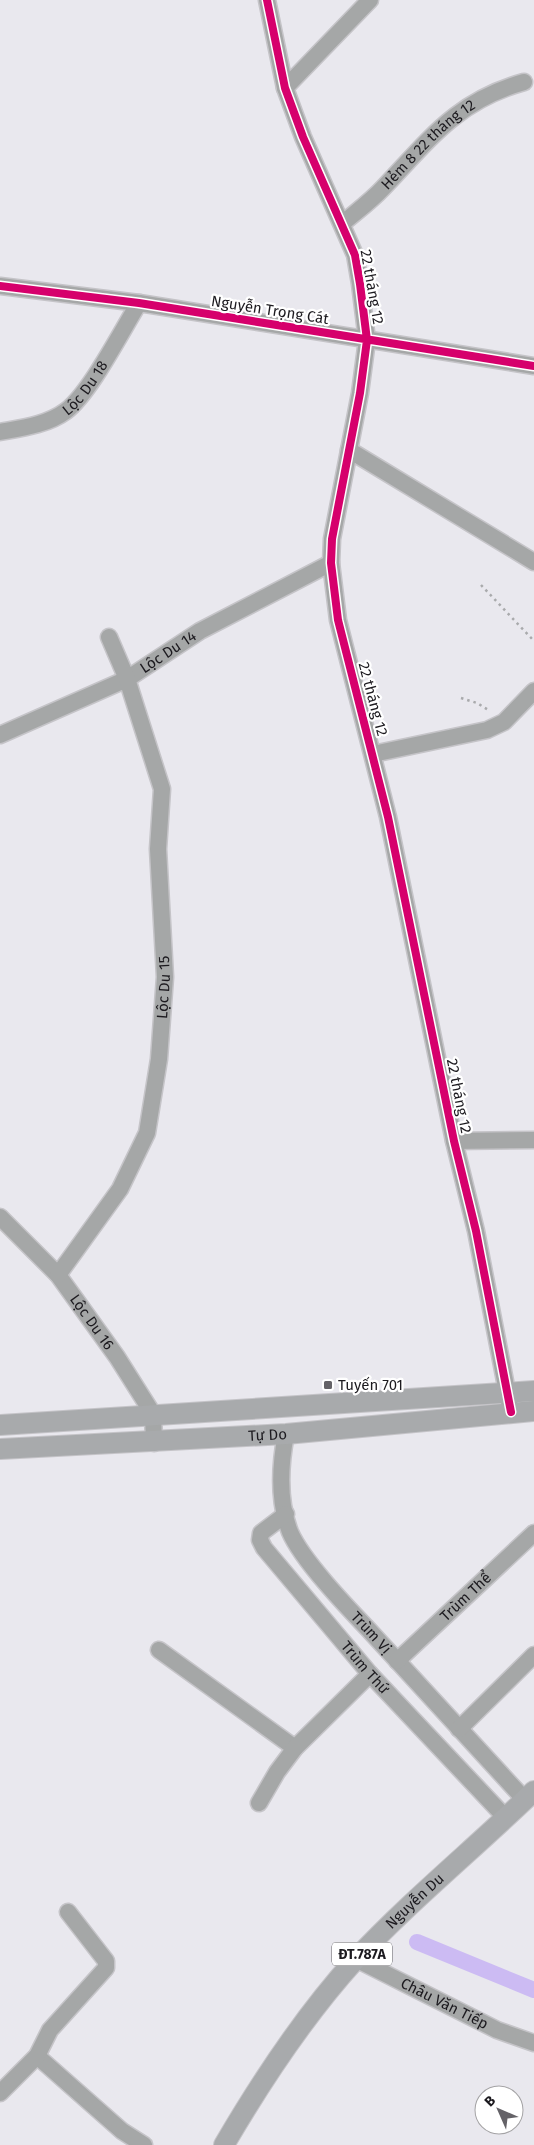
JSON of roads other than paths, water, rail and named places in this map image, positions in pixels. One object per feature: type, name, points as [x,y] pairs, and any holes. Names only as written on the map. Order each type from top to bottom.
[{"type":"main road","name":"Tự Do","points":[[0,1425],[534,1391]]},
{"type":"main road","name":"Tự Do","points":[[0,1449],[286,1434],[534,1411]]},
{"type":"main road","name":"Nguyễn Du","points":[[224,2145],[255,2091],[298,2030],[356,1959],[529,1795]]},
{"type":"street","name":"22 tháng 12","points":[[266,0],[285,88],[322,181],[355,254],[367,340],[360,394],[332,539],[332,563],[338,620],[373,754],[454,1141],[476,1231],[512,1412]]},
{"type":"street","points":[[285,88],[370,0]]},
{"type":"street","name":"Hẻm 8 22 tháng 12","points":[[342,223],[381,190],[427,140],[452,117],[498,90],[524,82]]},
{"type":"street","name":"Nguyễn Trọng Cát","points":[[0,286],[139,303],[527,366]]},
{"type":"street","name":"Lộc Du 18","points":[[0,432],[38,425],[65,411],[82,395],[139,303]]},
{"type":"street","points":[[527,366],[534,380]]},
{"type":"street","points":[[349,450],[534,562]]},
{"type":"street","name":"Lộc Du 14","points":[[0,735],[127,679],[200,631],[332,563]]},
{"type":"street","name":"Lộc Du 15","points":[[58,1275],[120,1189],[147,1133],[159,1059],[165,977],[158,849],[162,789],[127,679],[108,637]]},
{"type":"street","points":[[373,754],[487,730],[504,722],[534,691]]},
{"type":"street","points":[[454,1141],[534,1140]]},
{"type":"street","name":"Lộc Du 16","points":[[0,1217],[58,1275],[117,1356],[153,1414],[154,1442]]},
{"type":"street","name":"Trùm Vị","points":[[286,1434],[281,1457],[281,1490],[290,1532],[303,1553],[341,1600],[459,1729],[529,1795]]},
{"type":"street","name":"Trùm Thứ","points":[[286,1514],[261,1533],[260,1540],[264,1548],[370,1674],[505,1817]]},
{"type":"street","name":"Trùm Thể","points":[[397,1661],[534,1533]]},
{"type":"street","points":[[159,1650],[294,1748]]},
{"type":"street","points":[[459,1729],[534,1655]]},
{"type":"street","points":[[258,1803],[294,1748],[370,1674]]},
{"type":"street","points":[[0,2093],[37,2056],[50,2030],[74,2001],[100,1977],[106,1964],[68,1912]]},
{"type":"street","name":"Châu Văn Tiếp","points":[[356,1959],[497,2030],[534,2043]]},
{"type":"street","points":[[37,2056],[122,2131],[144,2145]]},
{"type":"waterway","points":[[417,1942],[534,1990]]},
{"type":"place","name":"Tuyến 701","points":[[328,1385]]}]
